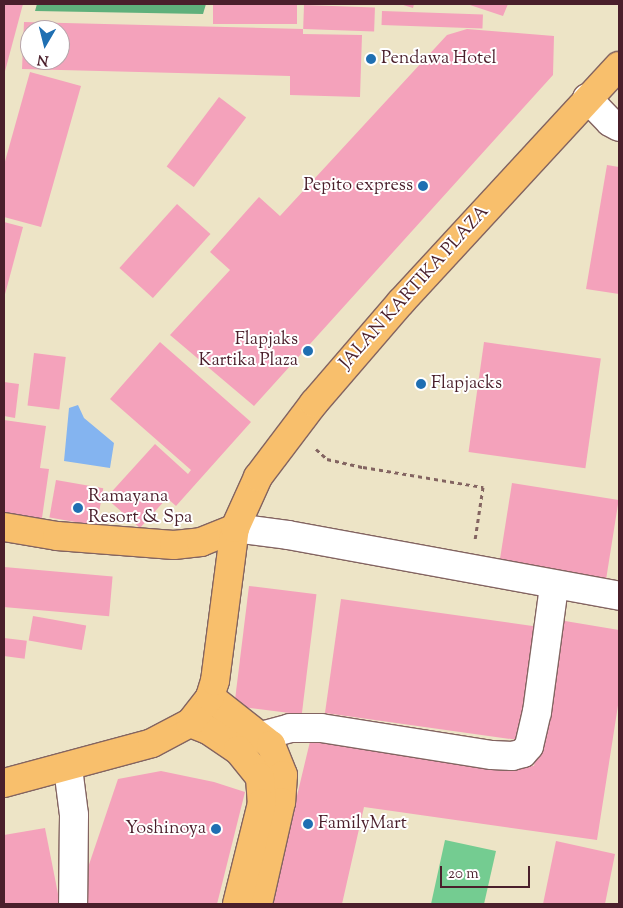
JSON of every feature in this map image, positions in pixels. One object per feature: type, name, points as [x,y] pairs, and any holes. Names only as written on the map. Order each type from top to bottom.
[{"type":"main road","name":"JALAN KARTIKA PLAZA","points":[[210,697],[222,642],[235,528],[258,477],[294,428],[401,302],[587,98],[619,66]]},
{"type":"main road","points":[[4,527],[57,536],[174,545],[201,542],[235,528]]},
{"type":"main road","points":[[4,783],[68,768],[152,743],[190,723],[210,697],[261,736],[271,746],[283,775],[281,802],[258,904]]},
{"type":"main road","points":[[190,723],[208,730],[238,750],[260,777],[262,803],[237,904]]},
{"type":"lane","points":[[587,98],[610,122],[619,127]]},
{"type":"lane","points":[[235,528],[288,534],[554,586],[619,596]]},
{"type":"lane","points":[[261,736],[290,728],[320,728],[492,755],[512,756],[523,753],[529,746],[537,712],[554,586]]},
{"type":"lane","points":[[68,768],[74,815],[72,904]]},
{"type":"path","points":[[294,428],[327,459],[483,487],[471,570]]},
{"type":"green space","points":[[37,4],[206,4],[203,14],[35,11]]},
{"type":"green space","points":[[445,840],[496,851],[484,904],[431,904]]},
{"type":"water","points":[[78,405],[84,418],[114,443],[110,468],[64,461],[69,408]]},
{"type":"building","points":[[4,4],[23,4],[4,75]]},
{"type":"building","points":[[213,4],[297,4],[297,24],[213,24]]},
{"type":"building","points":[[400,4],[414,4],[413,8]]},
{"type":"building","points":[[467,4],[508,4],[503,16]]},
{"type":"building","points":[[304,5],[375,7],[374,31],[303,29]]},
{"type":"building","points":[[382,11],[483,15],[482,29],[382,25]]},
{"type":"building","points":[[70,23],[303,29],[303,34],[362,35],[360,97],[290,95],[290,76],[60,70],[70,70]]},
{"type":"building","points":[[467,29],[554,36],[553,75],[254,406],[170,335],[230,270],[210,252],[259,197],[280,216],[447,35]]},
{"type":"building","points":[[30,72],[81,86],[41,227],[4,217],[4,165]]},
{"type":"building","points":[[219,97],[246,117],[194,187],[167,166]]},
{"type":"building","points":[[607,165],[619,167],[619,294],[586,289]]},
{"type":"building","points":[[177,204],[210,234],[153,298],[119,268]]},
{"type":"building","points":[[4,222],[23,227],[4,298]]},
{"type":"building","points":[[160,342],[251,422],[176,506],[167,498],[140,528],[106,498],[155,444],[188,474],[191,470],[110,399]]},
{"type":"building","points":[[484,342],[601,358],[585,468],[469,452]]},
{"type":"building","points":[[34,353],[66,357],[59,410],[28,406]]},
{"type":"building","points":[[4,382],[19,384],[15,418],[4,416]]},
{"type":"building","points":[[4,420],[46,426],[40,468],[49,469],[41,525],[4,520]]},
{"type":"building","points":[[56,480],[103,488],[97,526],[49,517]]},
{"type":"building","points":[[512,483],[619,500],[605,586],[498,569]]},
{"type":"building","points":[[4,567],[113,576],[109,616],[4,607]]},
{"type":"building","points":[[249,586],[316,594],[302,714],[234,706]]},
{"type":"building","points":[[341,599],[536,626],[520,740],[325,713]]},
{"type":"building","points":[[33,616],[86,625],[82,650],[29,641]]},
{"type":"building","points":[[559,620],[619,630],[619,699],[597,840],[364,807],[342,904],[271,904],[313,729],[534,766]]},
{"type":"building","points":[[4,638],[27,641],[25,659],[4,656]]},
{"type":"building","points":[[161,771],[214,782],[245,792],[217,904],[80,904],[78,897],[118,779]]},
{"type":"building","points":[[45,828],[60,904],[4,904],[4,835]]},
{"type":"building","points":[[556,841],[615,854],[605,904],[543,904]]},
{"type":"place","name":"Pendawa Hotel","points":[[371,59]]},
{"type":"place","name":"Pepito express","points":[[423,186]]},
{"type":"place","name":"Flapjaks Kartika Plaza","points":[[308,351]]},
{"type":"place","name":"Flapjacks","points":[[421,384]]},
{"type":"place","name":"Ramayana Resort & Spa","points":[[78,508]]},
{"type":"place","name":"FamilyMart","points":[[308,824]]},
{"type":"place","name":"Yoshinoya","points":[[216,829]]}]
